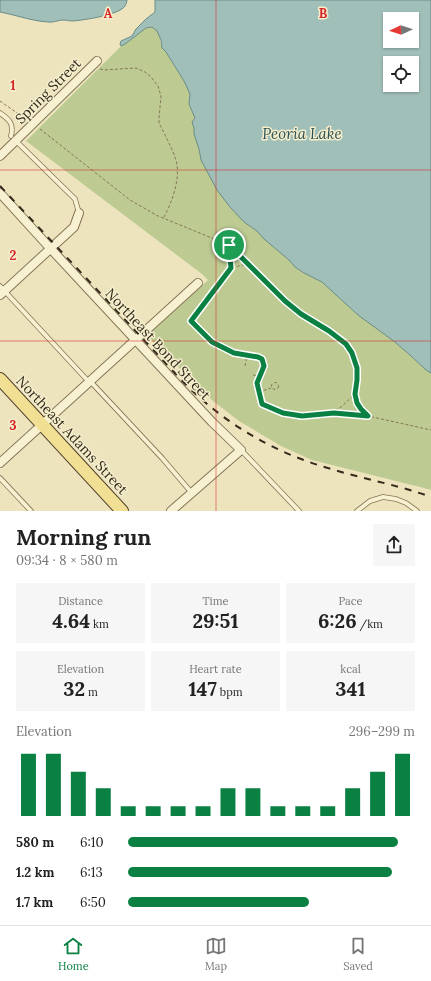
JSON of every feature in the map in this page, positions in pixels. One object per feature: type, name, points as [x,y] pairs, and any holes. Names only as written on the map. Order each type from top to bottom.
[{"type":"main road","name":"Northeast Adams Street","points":[[0,378],[122,511]]},
{"type":"street","name":"Spring Street","points":[[0,156],[14,139],[33,124],[95,63]]},
{"type":"street","name":"Northeast Bond Street","points":[[0,193],[212,422],[241,450]]},
{"type":"street","points":[[1,291],[74,227],[79,213]]},
{"type":"street","points":[[0,464],[198,283]]},
{"type":"street","points":[[171,511],[241,450]]},
{"type":"lane","points":[[0,113],[6,117],[12,125],[14,139],[75,199],[79,213]]},
{"type":"lane","points":[[1,291],[90,381],[162,458],[191,492]]},
{"type":"lane","name":"Northeast Bond Street","points":[[241,450],[299,511]]},
{"type":"lane","points":[[0,478],[31,511]]},
{"type":"lane","points":[[357,511],[370,501],[383,497],[396,499],[406,503],[417,511]]},
{"type":"path","points":[[95,63],[104,70],[136,68],[145,72],[158,86],[161,96],[159,124],[174,156],[178,170],[174,194],[170,207],[164,218]]},
{"type":"path","points":[[0,101],[33,124],[130,200],[158,216],[229,245],[285,301],[301,314],[329,331],[346,344],[352,353],[357,368],[355,394],[357,403],[368,416]]},
{"type":"path","points":[[229,245],[231,268]]},
{"type":"path","points":[[251,266],[242,265],[231,268],[191,321],[212,342],[234,353],[262,359],[264,366],[257,383],[262,404],[283,413],[302,416],[331,414],[368,416],[431,430]]},
{"type":"path","points":[[245,366],[247,355]]},
{"type":"path","points":[[253,376],[260,376]]},
{"type":"path","points":[[259,392],[272,388]]},
{"type":"path","points":[[331,414],[355,394]]},
{"type":"green space","points":[[152,27],[158,33],[163,49],[184,81],[190,94],[189,104],[195,118],[192,122],[194,134],[201,160],[244,222],[257,231],[295,267],[322,282],[358,315],[395,342],[431,373],[431,490],[312,460],[281,446],[239,421],[213,401],[147,336],[208,280],[26,141],[121,46],[140,32]]},
{"type":"water","points":[[0,0],[127,0],[127,2],[121,9],[109,14],[73,21],[63,20],[50,22],[0,12]]},
{"type":"water","name":"Peoria Lake","points":[[155,0],[431,0],[431,373],[395,342],[358,315],[322,282],[295,267],[257,231],[244,222],[230,207],[217,190],[201,160],[192,122],[195,118],[189,104],[190,94],[184,81],[162,48],[161,40],[157,31],[152,27],[146,28],[125,44],[121,46],[120,44],[121,41],[132,36],[136,29],[155,12]]},
{"type":"railway","points":[[0,186],[182,381],[229,421],[261,440],[295,457],[331,469],[431,497]]},
{"type":"route","points":[[229,245],[285,301],[301,314],[329,331],[346,344],[352,353],[357,368],[355,394],[357,403],[368,416],[334,413],[302,416],[283,413],[262,404],[257,383],[264,366],[262,359],[234,353],[212,342],[191,321],[231,268],[229,245]]}]
